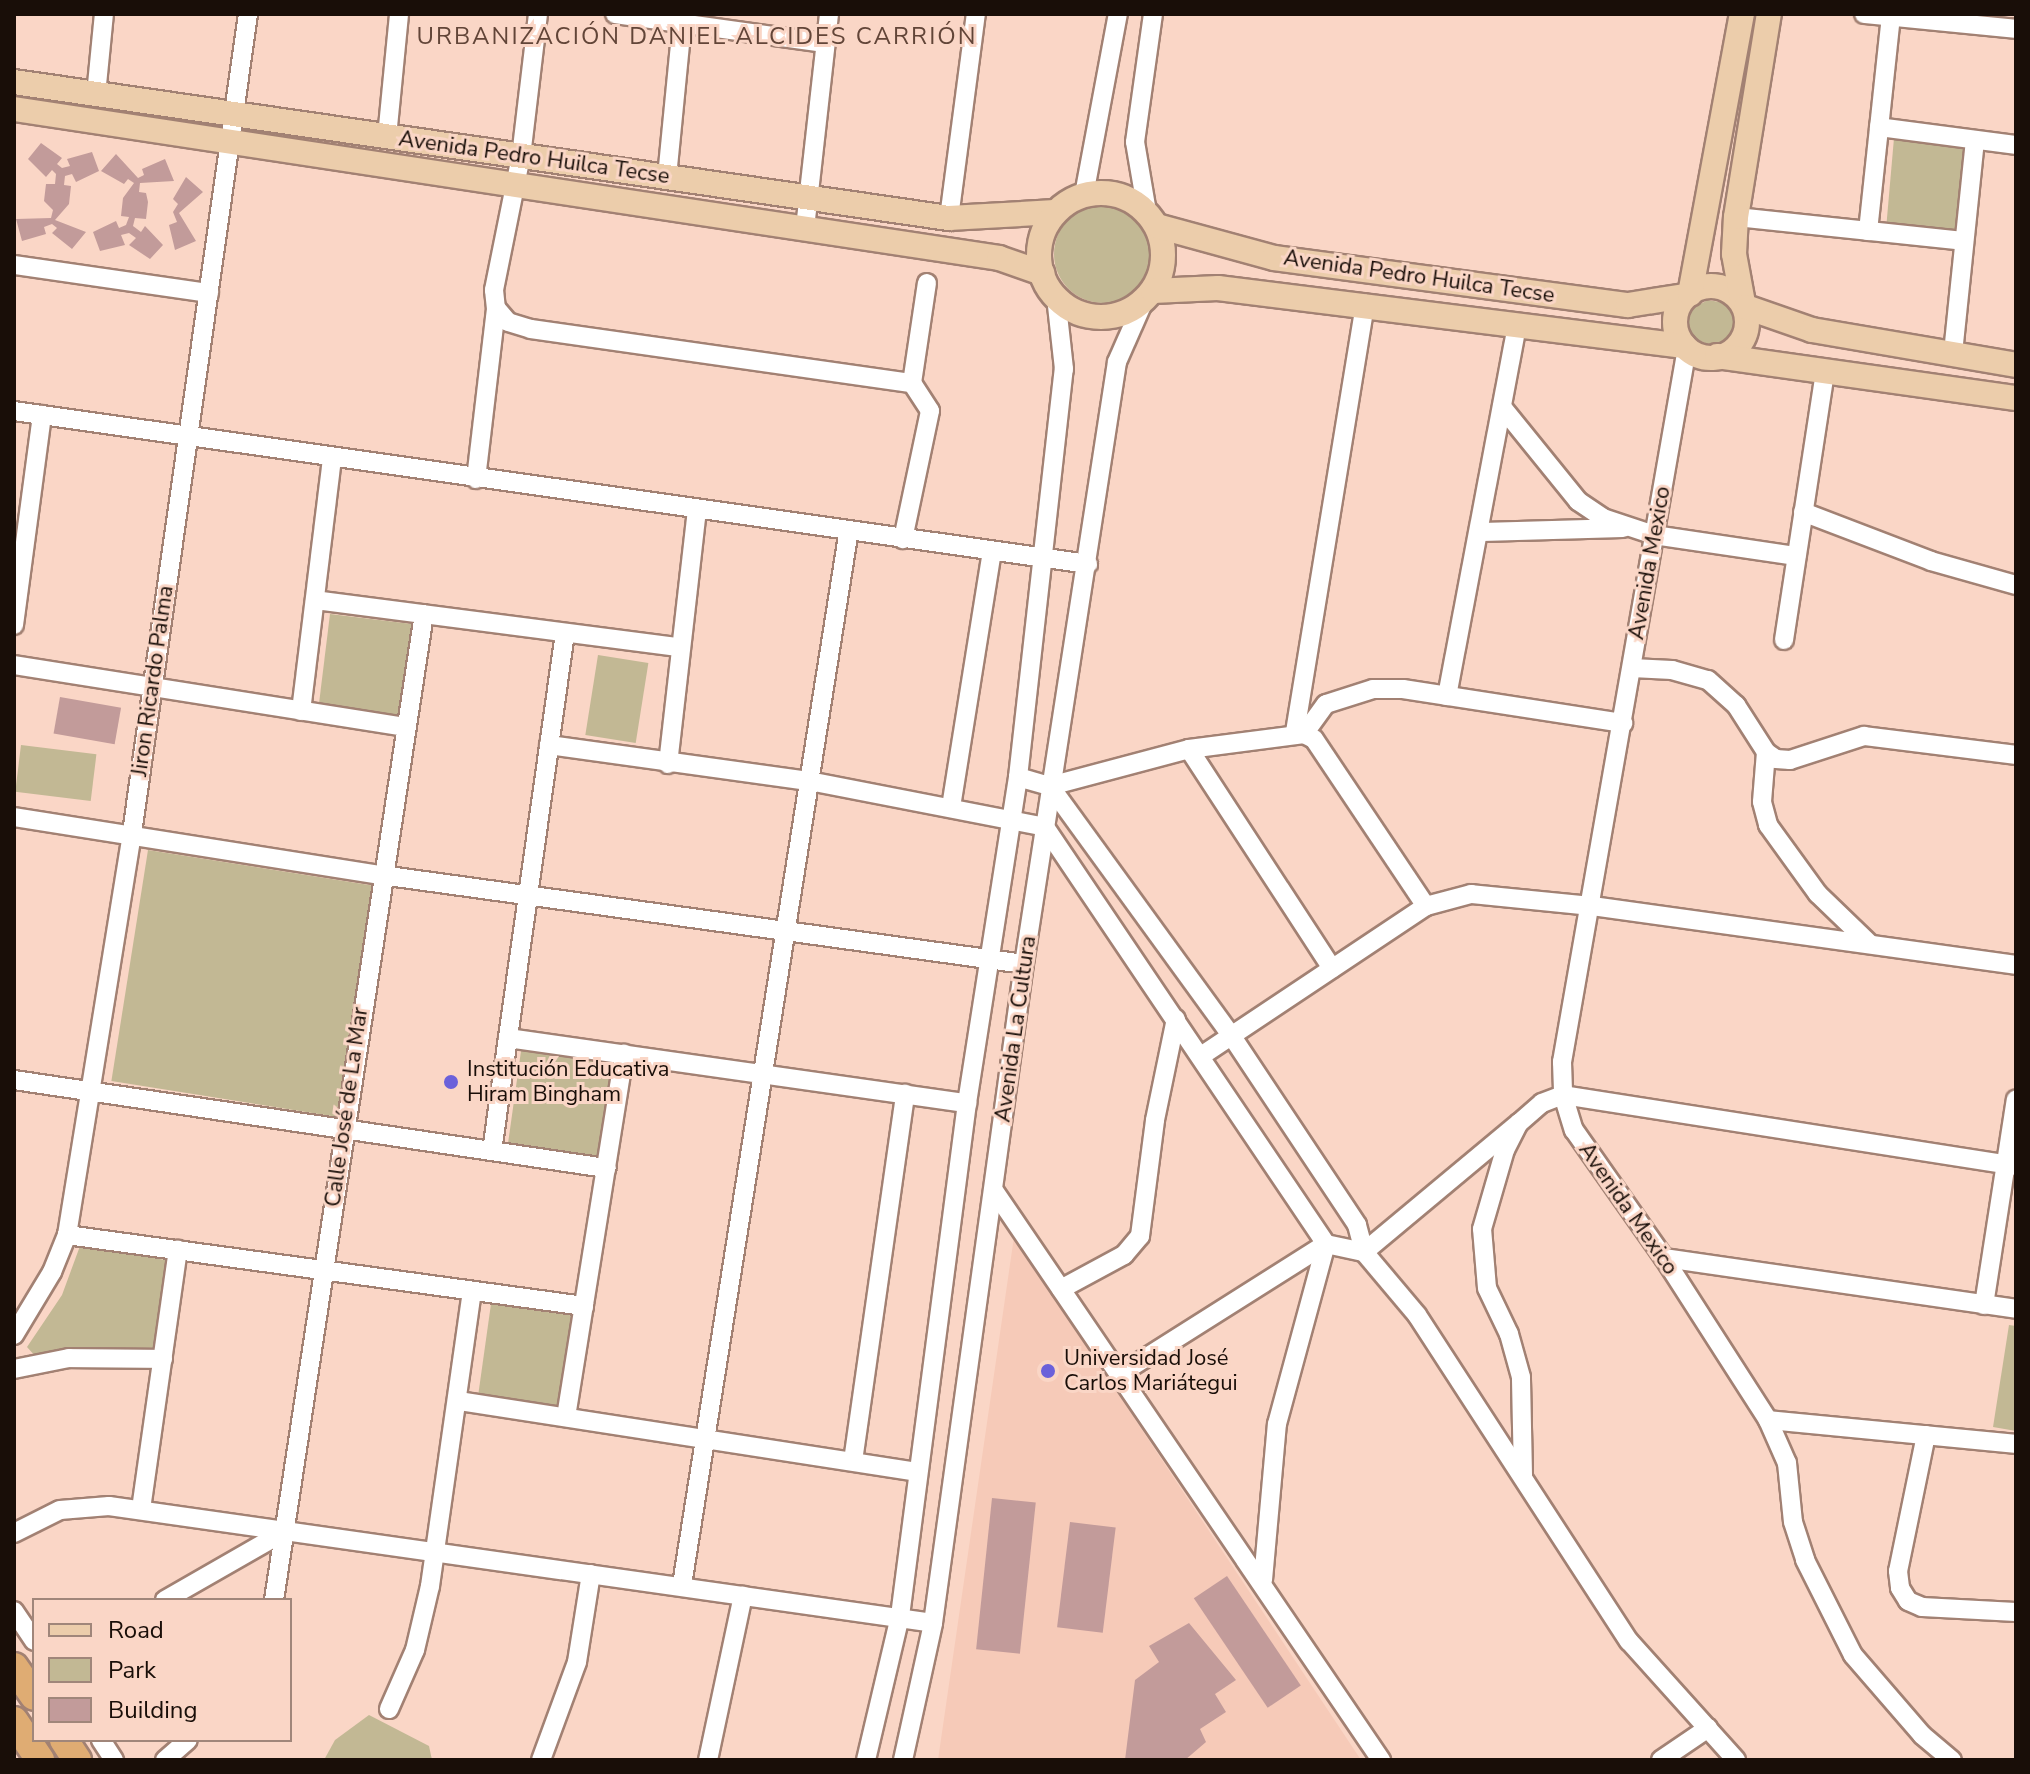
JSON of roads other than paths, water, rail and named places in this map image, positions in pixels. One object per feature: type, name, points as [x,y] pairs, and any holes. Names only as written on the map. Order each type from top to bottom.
[{"type":"highway","points":[[14,1667],[32,1693]]},
{"type":"highway","points":[[14,1721],[40,1760]]},
{"type":"highway","points":[[65,1742],[77,1760]]},
{"type":"main road","points":[[1742,14],[1687,295],[1673,324],[1685,347],[1717,356],[2016,398]]},
{"type":"main road","points":[[1717,356],[1740,347],[1747,337],[1734,254],[1736,217],[1769,14]]},
{"type":"main road","name":"Avenida Pedro Huilca Tecse","points":[[14,82],[949,218],[1055,212]]},
{"type":"main road","points":[[70,117],[85,93]]},
{"type":"main road","name":"Avenida Pedro Huilca Tecse","points":[[14,109],[228,138],[999,258],[1042,273]]},
{"type":"main road","points":[[1118,194],[1152,219],[1164,259],[1148,297],[1122,314],[1096,317],[1056,297],[1042,273],[1040,240],[1055,212],[1084,195],[1118,194]]},
{"type":"main road","name":"Avenida Pedro Huilca Tecse","points":[[1152,219],[1289,260],[1628,305],[1687,295]]},
{"type":"main road","name":"Avenida Pedro Huilca Tecse","points":[[1148,297],[1218,288],[1365,304],[1685,347]]},
{"type":"main road","points":[[1687,295],[1713,289],[1744,305],[1812,330],[2016,365]]},
{"type":"street","points":[[85,93],[104,14]]},
{"type":"street","name":"Jiron Ricardo Palma","points":[[14,1335],[52,1272],[67,1235],[132,833],[209,293],[231,113],[248,14]]},
{"type":"street","points":[[387,137],[399,14]]},
{"type":"street","points":[[476,479],[496,308],[494,290],[517,185],[538,14]]},
{"type":"street","points":[[615,14],[682,19],[823,43]]},
{"type":"street","points":[[805,228],[823,43],[829,14]]},
{"type":"street","points":[[949,218],[976,14]]},
{"type":"street","points":[[1084,195],[1118,14]]},
{"type":"street","points":[[1152,219],[1135,142],[1153,14]]},
{"type":"street","points":[[1864,14],[2016,29]]},
{"type":"street","points":[[1868,231],[1891,16]]},
{"type":"street","points":[[667,177],[682,19]]},
{"type":"street","points":[[1879,127],[2016,145]]},
{"type":"street","points":[[1953,353],[1975,140]]},
{"type":"street","points":[[1736,217],[1964,241]]},
{"type":"street","points":[[14,265],[209,293]]},
{"type":"street","points":[[903,539],[930,411],[912,383],[927,283]]},
{"type":"street","name":"Avenida La Cultura","points":[[866,1760],[900,1616],[967,1103],[1018,777],[1064,369],[1056,297]]},
{"type":"street","name":"Avenida La Cultura","points":[[903,1760],[933,1623],[995,1192],[1024,964],[1117,362],[1148,297]]},
{"type":"street","points":[[1300,733],[1365,304]]},
{"type":"street","points":[[496,308],[508,322],[531,329],[912,383]]},
{"type":"street","points":[[1447,696],[1482,532],[1517,326]]},
{"type":"street","name":"Avenida Mexico","points":[[1685,347],[1592,906],[1562,1062],[1563,1095],[1574,1130],[1664,1258],[1768,1420],[1787,1463],[1801,1547],[1825,1606],[1853,1655],[1922,1735],[1952,1760]]},
{"type":"street","points":[[1784,640],[1825,371]]},
{"type":"street","points":[[1502,407],[1578,501],[1626,527],[1654,535],[1796,556]]},
{"type":"street","points":[[14,411],[1088,564]]},
{"type":"street","points":[[14,625],[18,560],[42,415]]},
{"type":"street","points":[[301,711],[332,457]]},
{"type":"street","points":[[668,764],[697,509]]},
{"type":"street","points":[[1803,512],[1931,561],[2016,585]]},
{"type":"street","points":[[1482,532],[1626,527]]},
{"type":"street","points":[[682,1585],[702,1436],[789,932],[809,781],[849,530]]},
{"type":"street","points":[[951,807],[992,552]]},
{"type":"street","points":[[315,600],[679,647]]},
{"type":"street","name":"Calle José de La Mar","points":[[274,1598],[287,1530],[381,875],[424,614]]},
{"type":"street","points":[[492,1151],[565,633]]},
{"type":"street","points":[[14,665],[405,727]]},
{"type":"street","points":[[1632,668],[1672,670],[1708,680],[1736,705],[1766,752],[1762,802],[1768,825],[1818,894],[1870,944]]},
{"type":"street","points":[[1300,733],[1326,704],[1344,696],[1403,689],[1623,723]]},
{"type":"street","points":[[1018,777],[1050,786],[1189,749],[1300,733],[1314,739],[1426,906]]},
{"type":"street","points":[[1766,752],[1790,760],[1864,736],[2016,755]]},
{"type":"street","points":[[549,745],[668,764],[809,781],[1011,817],[1045,827],[1326,1244],[1277,1424],[1263,1580]]},
{"type":"street","points":[[1189,749],[1332,968]]},
{"type":"street","points":[[1050,786],[1231,1035],[1357,1225],[1364,1252],[1417,1315],[1629,1641],[1736,1760]]},
{"type":"street","points":[[14,817],[132,833],[381,875],[1024,964]]},
{"type":"street","points":[[1201,1056],[1426,906],[1471,894],[1592,906],[2016,965]]},
{"type":"street","points":[[1061,1289],[1124,1255],[1140,1236],[1155,1120],[1176,1019]]},
{"type":"street","points":[[508,1038],[967,1103]]},
{"type":"street","points":[[566,1417],[624,1054]]},
{"type":"street","points":[[14,1080],[606,1168]]},
{"type":"street","points":[[853,1461],[905,1094]]},
{"type":"street","points":[[1364,1252],[1542,1103],[1563,1095],[2011,1165]]},
{"type":"street","points":[[1984,1305],[2011,1165],[2016,1099]]},
{"type":"street","points":[[1519,1123],[1491,1186],[1482,1229],[1487,1288],[1509,1334],[1521,1377],[1523,1475]]},
{"type":"street","points":[[995,1192],[1263,1580],[1381,1760]]},
{"type":"street","points":[[67,1235],[584,1306]]},
{"type":"street","points":[[1120,1374],[1326,1244],[1364,1252]]},
{"type":"street","points":[[141,1509],[178,1250]]},
{"type":"street","points":[[1664,1258],[2016,1309]]},
{"type":"street","points":[[389,1709],[415,1650],[436,1552],[472,1291]]},
{"type":"street","points":[[14,1369],[69,1358],[163,1359]]},
{"type":"street","points":[[459,1401],[702,1436],[918,1472]]},
{"type":"street","points":[[1768,1420],[2016,1444]]},
{"type":"street","points":[[1926,1435],[1898,1571],[1900,1588],[1908,1601],[1922,1607],[2016,1612]]},
{"type":"street","points":[[14,1533],[60,1510],[141,1509],[933,1623]]},
{"type":"street","points":[[168,1598],[287,1530]]},
{"type":"street","points":[[541,1760],[577,1662],[591,1574]]},
{"type":"street","points":[[708,1760],[725,1698],[743,1596]]},
{"type":"street","points":[[14,1611],[32,1638]]},
{"type":"street","points":[[1661,1760],[1708,1728]]},
{"type":"street","points":[[102,1742],[114,1760]]},
{"type":"street","points":[[165,1760],[186,1742]]},
{"type":"place","name":"Institución Educativa Hiram Bingham","points":[[451,1082]]},
{"type":"place","name":"Universidad José Carlos Mariátegui","points":[[1048,1371]]},
{"type":"district","name":"URBANIZACIÓN DANIEL ALCIDES CARRIÓN","points":[[697,37]]}]
